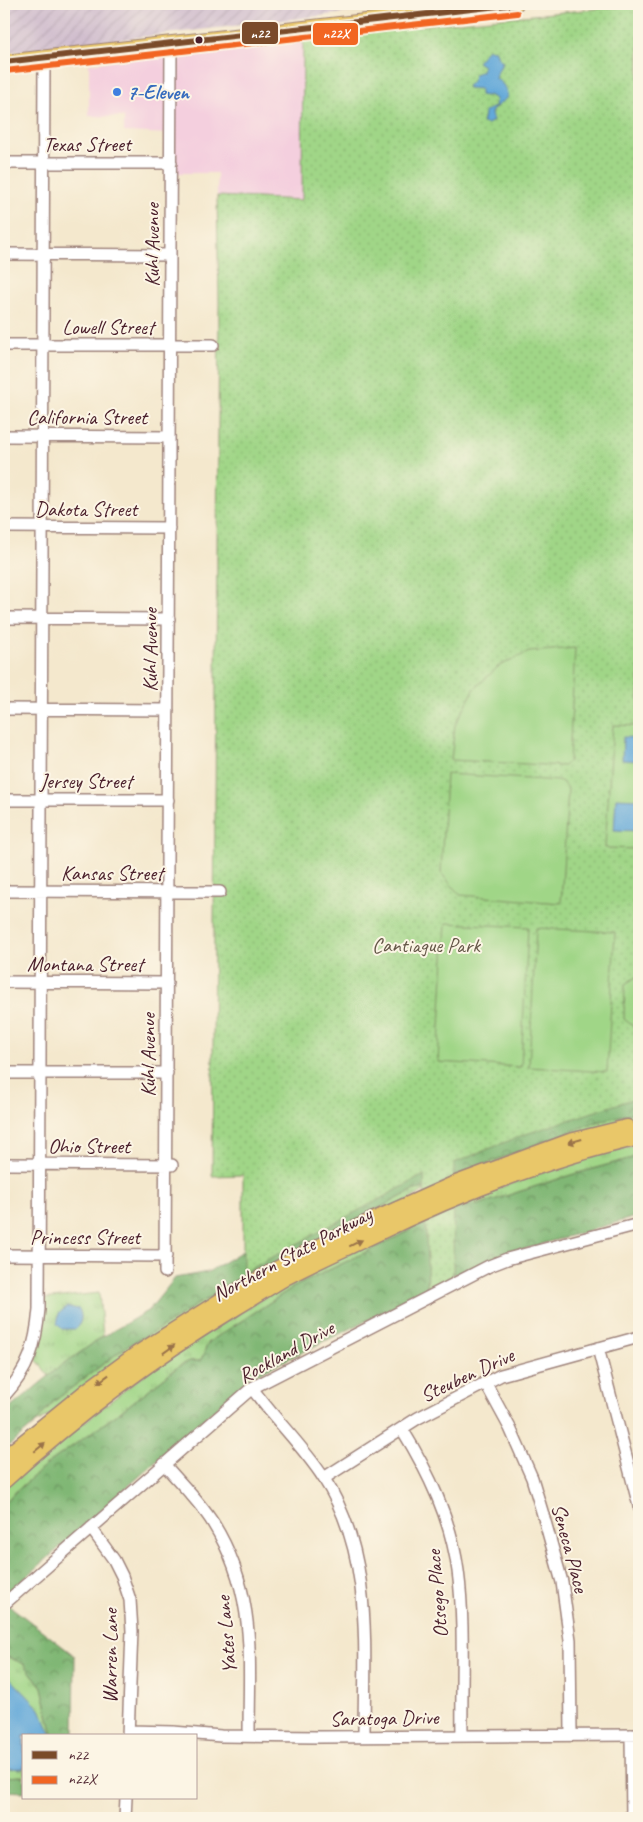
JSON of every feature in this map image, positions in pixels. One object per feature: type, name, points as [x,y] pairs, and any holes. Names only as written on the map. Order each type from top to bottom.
[{"type":"highway","name":"Northern State Parkway","points":[[4,1460],[89,1390],[138,1354],[226,1298],[366,1224],[419,1206],[570,1142],[639,1126]]},
{"type":"highway","name":"Northern State Parkway","points":[[452,1192],[571,1155],[639,1137]]},
{"type":"highway","name":"Northern State Parkway","points":[[4,1480],[98,1399],[180,1341],[285,1277],[419,1206]]},
{"type":"main road","points":[[4,62],[516,4]]},
{"type":"street","name":"Kuhl Avenue","points":[[165,1272],[170,1165],[167,1074],[167,892],[172,44]]},
{"type":"street","points":[[4,1396],[18,1380],[30,1357],[37,1334],[44,58]]},
{"type":"street","name":"Texas Street","points":[[4,163],[171,164]]},
{"type":"street","points":[[4,254],[170,255]]},
{"type":"street","name":"Lowell Street","points":[[4,345],[213,346]]},
{"type":"street","name":"California Street","points":[[4,436],[169,436]]},
{"type":"street","name":"Dakota Street","points":[[4,527],[169,528]]},
{"type":"street","points":[[4,618],[169,619]]},
{"type":"street","points":[[4,709],[168,710]]},
{"type":"street","name":"Jersey Street","points":[[4,800],[168,800]]},
{"type":"street","name":"Kansas Street","points":[[4,891],[220,892]]},
{"type":"street","name":"Montana Street","points":[[4,982],[167,983]]},
{"type":"street","points":[[4,1073],[167,1074]]},
{"type":"street","name":"Ohio Street","points":[[4,1164],[170,1165]]},
{"type":"street","name":"Rockland Drive","points":[[4,1604],[252,1388],[489,1266],[507,1259],[639,1224]]},
{"type":"street","name":"Princess Street","points":[[4,1255],[166,1256]]},
{"type":"street","name":"Steuben Drive","points":[[324,1478],[418,1418],[485,1382],[516,1370],[639,1337]]},
{"type":"street","points":[[598,1348],[639,1506]]},
{"type":"street","name":"Seneca Place","points":[[485,1382],[510,1428],[532,1478],[562,1582],[570,1640],[571,1735]]},
{"type":"street","points":[[252,1388],[324,1478],[344,1520],[353,1546],[361,1578],[363,1605],[364,1736]]},
{"type":"street","name":"Otsego Place","points":[[402,1429],[433,1484],[446,1519],[455,1556],[460,1606],[462,1736]]},
{"type":"street","name":"Yates Lane","points":[[164,1464],[211,1520],[225,1544],[239,1579],[246,1604],[250,1637],[249,1736]]},
{"type":"street","name":"Warren Lane","points":[[91,1528],[114,1560],[130,1600],[132,1631],[128,1733]]},
{"type":"street","name":"Saratoga Drive","points":[[128,1733],[168,1734]]},
{"type":"street","name":"Saratoga Drive","points":[[198,1735],[635,1735]]},
{"type":"street","points":[[632,1818],[635,1735]]},
{"type":"street","points":[[125,1818],[126,1800]]},
{"type":"shaded area","points":[[4,4],[420,4],[4,53]]},
{"type":"shaded area","points":[[303,37],[302,200],[217,196],[217,173],[173,173],[173,134],[124,132],[124,117],[89,116],[89,64]]},
{"type":"green space","name":"Cantiague Park","points":[[636,5],[639,35],[639,1097],[523,1135],[454,1163],[453,1280],[428,1293],[424,1175],[243,1273],[243,1175],[212,1176],[219,303],[217,196],[302,200],[303,37]]},
{"type":"green space","points":[[575,648],[569,761],[564,766],[451,760],[455,725],[475,688],[499,666],[529,652]]},
{"type":"green space","points":[[613,725],[639,726],[639,849],[605,848]]},
{"type":"green space","points":[[446,774],[561,781],[568,789],[561,903],[460,895],[441,873]]},
{"type":"green space","points":[[446,923],[528,927],[521,1067],[438,1062]]},
{"type":"green space","points":[[536,928],[615,932],[607,1072],[529,1067]]},
{"type":"green space","points":[[639,975],[639,1031],[624,1019],[625,984]]},
{"type":"green space","points":[[639,1089],[639,1111],[593,1123],[467,1171],[447,1181],[448,1161]]},
{"type":"green space","points":[[639,1111],[639,1119],[566,1140],[461,1175],[467,1171],[593,1123]]},
{"type":"green space","points":[[639,1144],[639,1156],[571,1175],[478,1205],[454,1205],[560,1165]]},
{"type":"green space","points":[[639,1156],[639,1216],[504,1255],[457,1274],[450,1274],[446,1208],[454,1205],[478,1205],[571,1175]]},
{"type":"green space","points":[[424,1166],[429,1188],[414,1190],[366,1215],[196,1305],[168,1324],[127,1346],[53,1402],[35,1424],[4,1450],[4,1413],[62,1365],[99,1339],[149,1310],[175,1278],[208,1272],[257,1242]]},
{"type":"green space","points":[[429,1188],[35,1424],[53,1402],[127,1346],[168,1324],[196,1305],[414,1190]]},
{"type":"green space","points":[[425,1218],[429,1255],[426,1292],[251,1377],[4,1597],[4,1502],[50,1462],[119,1413],[179,1366],[190,1361],[200,1361],[209,1342],[292,1288],[409,1231],[416,1222]]},
{"type":"green space","points":[[416,1222],[409,1231],[292,1288],[209,1342],[200,1361],[190,1361],[179,1366],[119,1413],[50,1462],[4,1502],[4,1486],[161,1361],[301,1275]]},
{"type":"green space","points":[[99,1293],[103,1336],[49,1376],[36,1359],[43,1336],[43,1299]]},
{"type":"green space","points":[[6,1603],[75,1656],[74,1734],[53,1734],[42,1687],[24,1664],[4,1655],[4,1604]]},
{"type":"green space","points":[[4,1655],[24,1664],[42,1687],[53,1734],[22,1734],[22,1776],[4,1777]]},
{"type":"green space","points":[[22,1776],[22,1792],[4,1791],[4,1777]]},
{"type":"water","points":[[488,49],[495,50],[499,59],[503,61],[496,79],[504,86],[507,97],[492,111],[493,121],[488,124],[482,123],[485,111],[495,107],[496,99],[489,95],[480,95],[480,89],[468,88],[467,86],[471,83],[475,74],[482,71],[483,66],[477,62]]},
{"type":"water","points":[[623,737],[639,738],[639,761],[622,760]]},
{"type":"water","points":[[616,798],[639,799],[639,831],[614,830]]},
{"type":"water","points":[[67,1307],[79,1309],[81,1320],[76,1329],[62,1329],[57,1324],[59,1313]]},
{"type":"water","points":[[4,1672],[40,1709],[51,1734],[22,1734],[22,1768],[4,1769]]},
{"type":"transit line","name":"n22","points":[[4,62],[516,4]]},
{"type":"transit line","name":"n22X","points":[[5,71],[517,13]]},
{"type":"place","name":"7-Eleven","points":[[117,92]]}]
